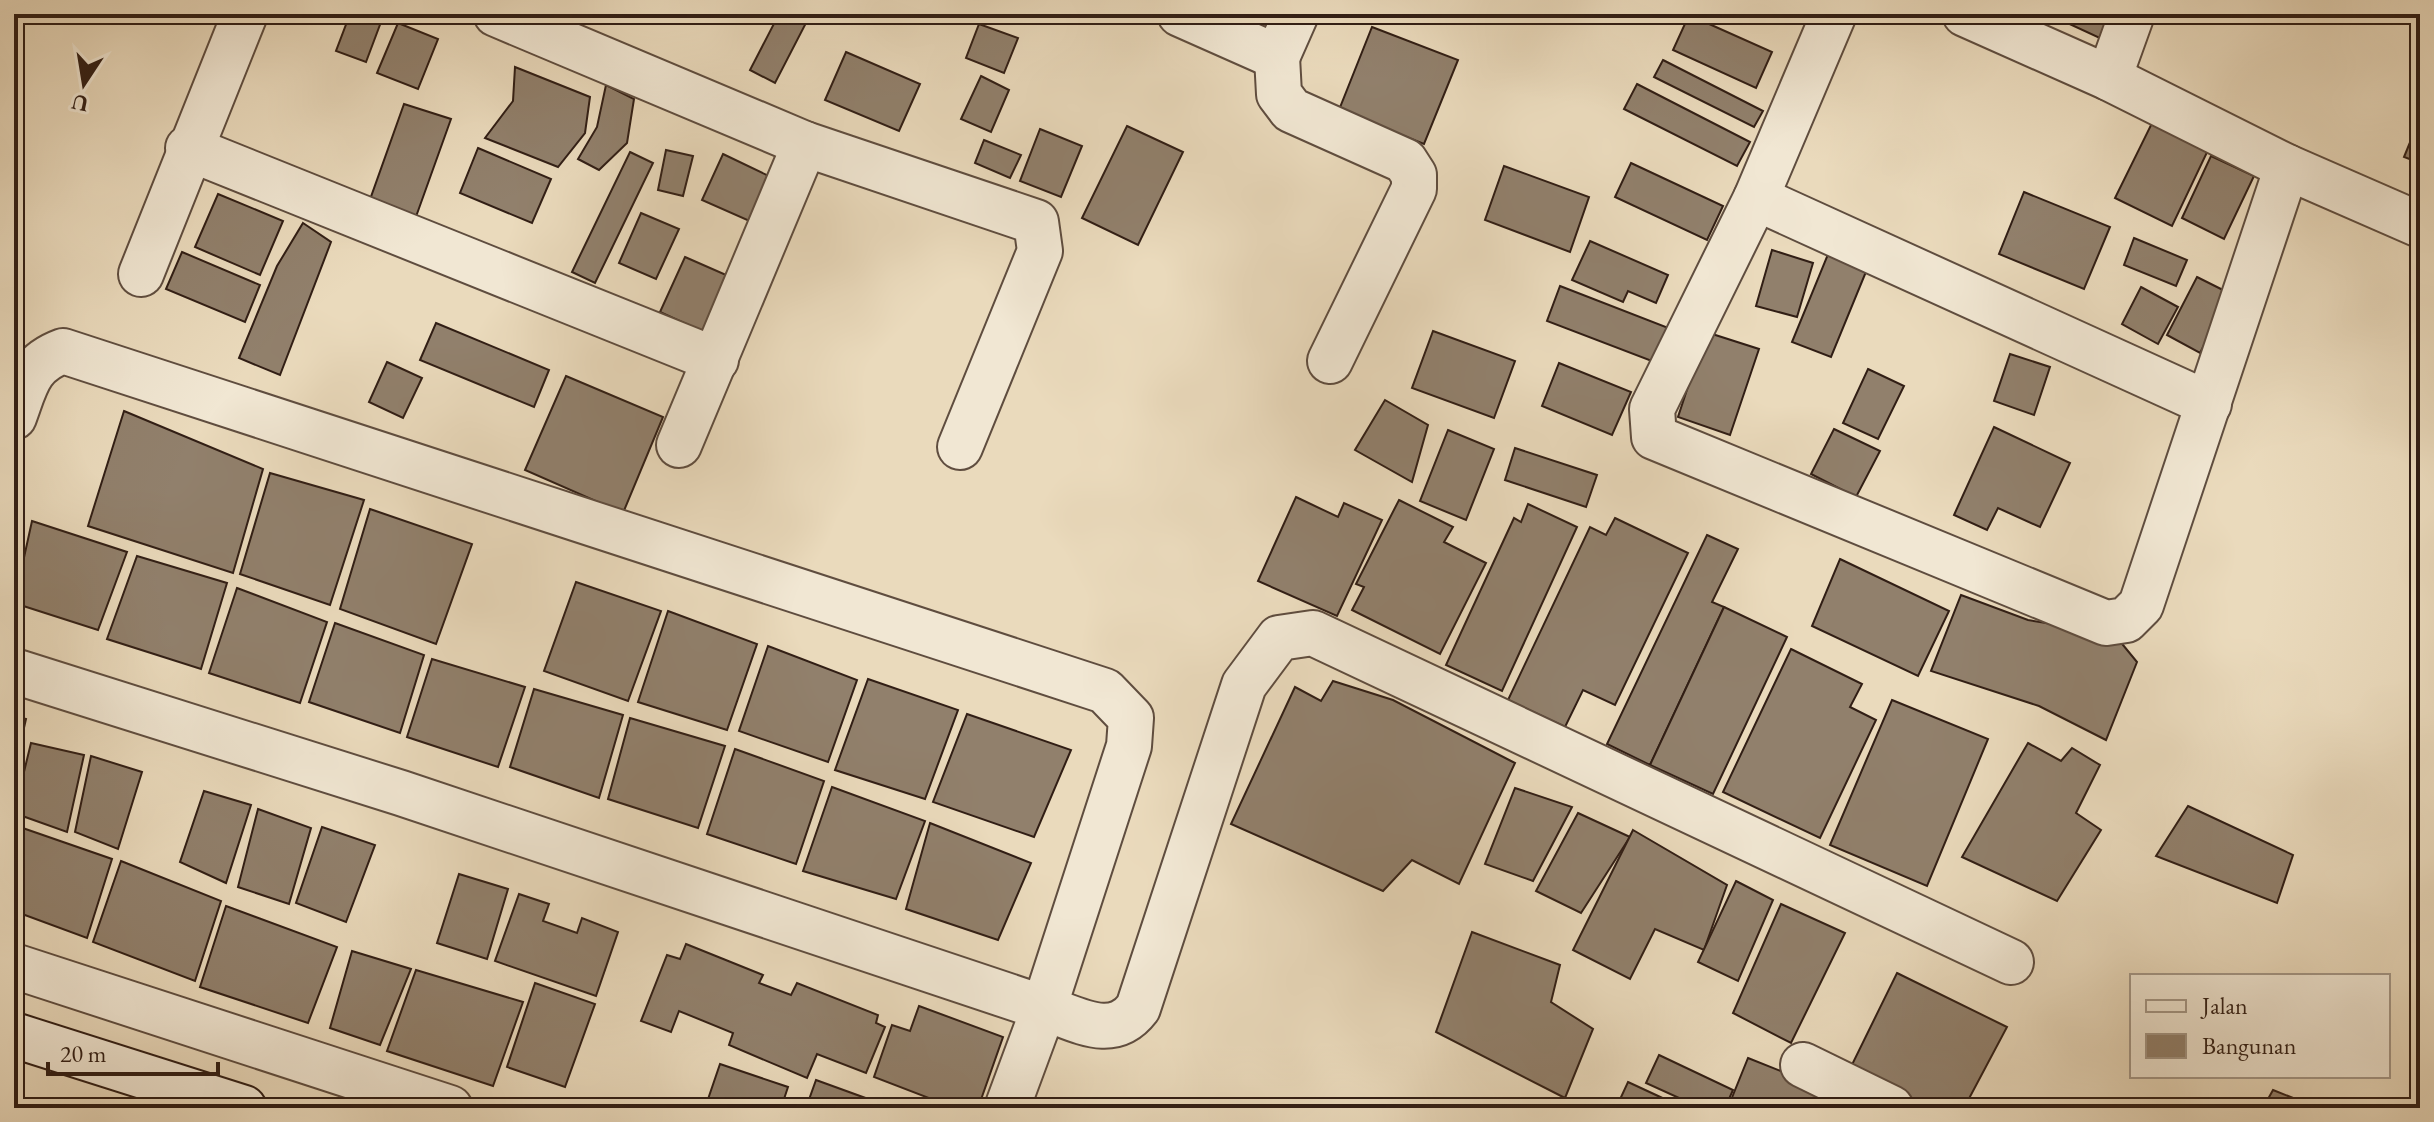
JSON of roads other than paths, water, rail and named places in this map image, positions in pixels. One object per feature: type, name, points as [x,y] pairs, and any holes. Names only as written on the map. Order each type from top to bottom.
[{"type":"street","points":[[141,274],[188,148],[245,14]]},
{"type":"street","points":[[496,14],[805,144],[1036,222],[1040,251],[960,447]]},
{"type":"street","points":[[1180,14],[1277,57]]},
{"type":"street","points":[[1296,14],[1277,57],[1279,94],[1291,110],[1405,161],[1414,175],[1414,189],[1330,361]]},
{"type":"street","points":[[1834,14],[1756,198],[1652,409],[1654,437],[2106,623],[2126,620],[2141,605],[2287,167]]},
{"type":"street","points":[[1965,14],[2109,78],[2287,167],[2420,225]]},
{"type":"street","points":[[2109,78],[2132,14]]},
{"type":"street","points":[[679,445],[805,144]]},
{"type":"street","points":[[188,148],[716,360]]},
{"type":"street","points":[[1756,198],[2209,404]]},
{"type":"street","points":[[14,417],[31,373],[43,359],[63,351],[1105,691],[1131,718],[1129,746],[1044,1008],[1007,1108]]},
{"type":"street","points":[[14,671],[401,793],[1108,1028],[1127,1022],[1138,1008],[1244,685],[1279,638],[1313,633],[2011,962]]},
{"type":"street","points":[[14,966],[450,1108]]},
{"type":"street","points":[[14,1035],[244,1108]]},
{"type":"street","points":[[1803,1065],[1891,1108]]}]
